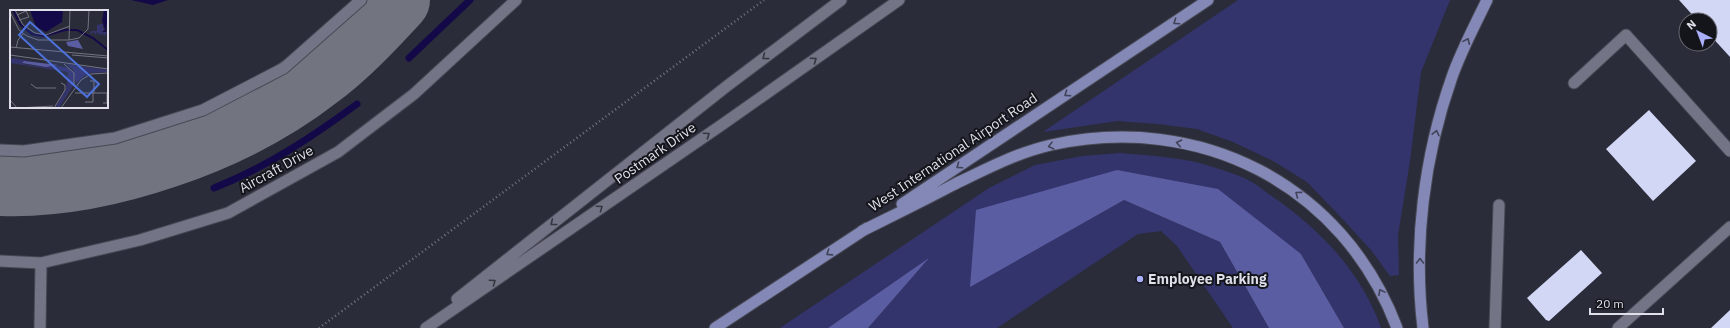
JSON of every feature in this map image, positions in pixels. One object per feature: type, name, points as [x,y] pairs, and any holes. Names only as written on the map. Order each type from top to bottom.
[{"type":"main road","name":"West International Airport Road","points":[[715,328],[1208,0]]},
{"type":"main road","points":[[1423,328],[1420,262],[1422,216],[1427,174],[1452,77],[1487,0]]},
{"type":"main road","points":[[862,231],[1015,156],[1050,146],[1089,138],[1126,137],[1168,141],[1203,148],[1230,156],[1258,168],[1282,182],[1304,199],[1328,220],[1346,241],[1371,275],[1384,297],[1396,328]]},
{"type":"street","points":[[0,150],[24,151],[115,138],[203,110],[284,68],[361,0]]},
{"type":"street","name":"Aircraft Drive","points":[[0,261],[41,263],[140,240],[228,213],[338,152],[414,94],[516,0]]},
{"type":"street","name":"Postmark Drive","points":[[420,328],[727,86],[842,0]]},
{"type":"street","name":"Postmark Drive","points":[[426,328],[723,124],[899,0]]},
{"type":"street","points":[[1574,83],[1626,35],[1730,152]]},
{"type":"street","points":[[1495,328],[1499,205]]},
{"type":"street","points":[[1618,328],[1730,227]]},
{"type":"street","points":[[40,328],[41,263]]},
{"type":"path","points":[[319,328],[764,0]]},
{"type":"shaded area","points":[[131,0],[168,0],[153,5]]},
{"type":"shaded area","points":[[1238,0],[1450,0],[1421,72],[1410,161],[1398,235],[1399,275],[1390,276],[1371,250],[1307,182],[1273,161],[1233,142],[1197,129],[1117,121],[1043,132]]},
{"type":"shaded area","points":[[1120,153],[1167,157],[1191,161],[1232,173],[1256,184],[1307,223],[1338,254],[1363,289],[1381,328],[1344,328],[1301,254],[1117,170],[970,286],[1124,200],[1220,242],[1269,328],[1233,328],[1177,246],[1161,231],[1138,234],[997,328],[868,328],[927,260],[828,328],[780,328],[989,188],[1035,165],[1082,156]]},
{"type":"shaded area","points":[[1117,170],[1218,189],[1301,254],[1344,328],[1269,328],[1220,242],[1124,200],[970,287],[976,210]]},
{"type":"shaded area","points":[[929,258],[868,328],[828,328]]},
{"type":"building","points":[[1679,0],[1730,0],[1730,57],[1718,44],[1718,12],[1690,12]]},
{"type":"building","points":[[1649,110],[1696,161],[1653,201],[1606,149]]},
{"type":"building","points":[[1581,250],[1602,273],[1549,321],[1546,320],[1527,298]]},
{"type":"building","points":[[1730,310],[1730,328],[1711,328]]},
{"type":"waterway","points":[[409,58],[470,0]]},
{"type":"waterway","points":[[214,188],[234,180],[271,161],[323,128],[357,104]]},
{"type":"taxiway","points":[[0,183],[40,182],[81,177],[124,168],[166,155],[208,139],[247,121],[283,100],[316,77],[348,50],[397,0]]},
{"type":"place","name":"Employee Parking","points":[[1140,279]]}]
